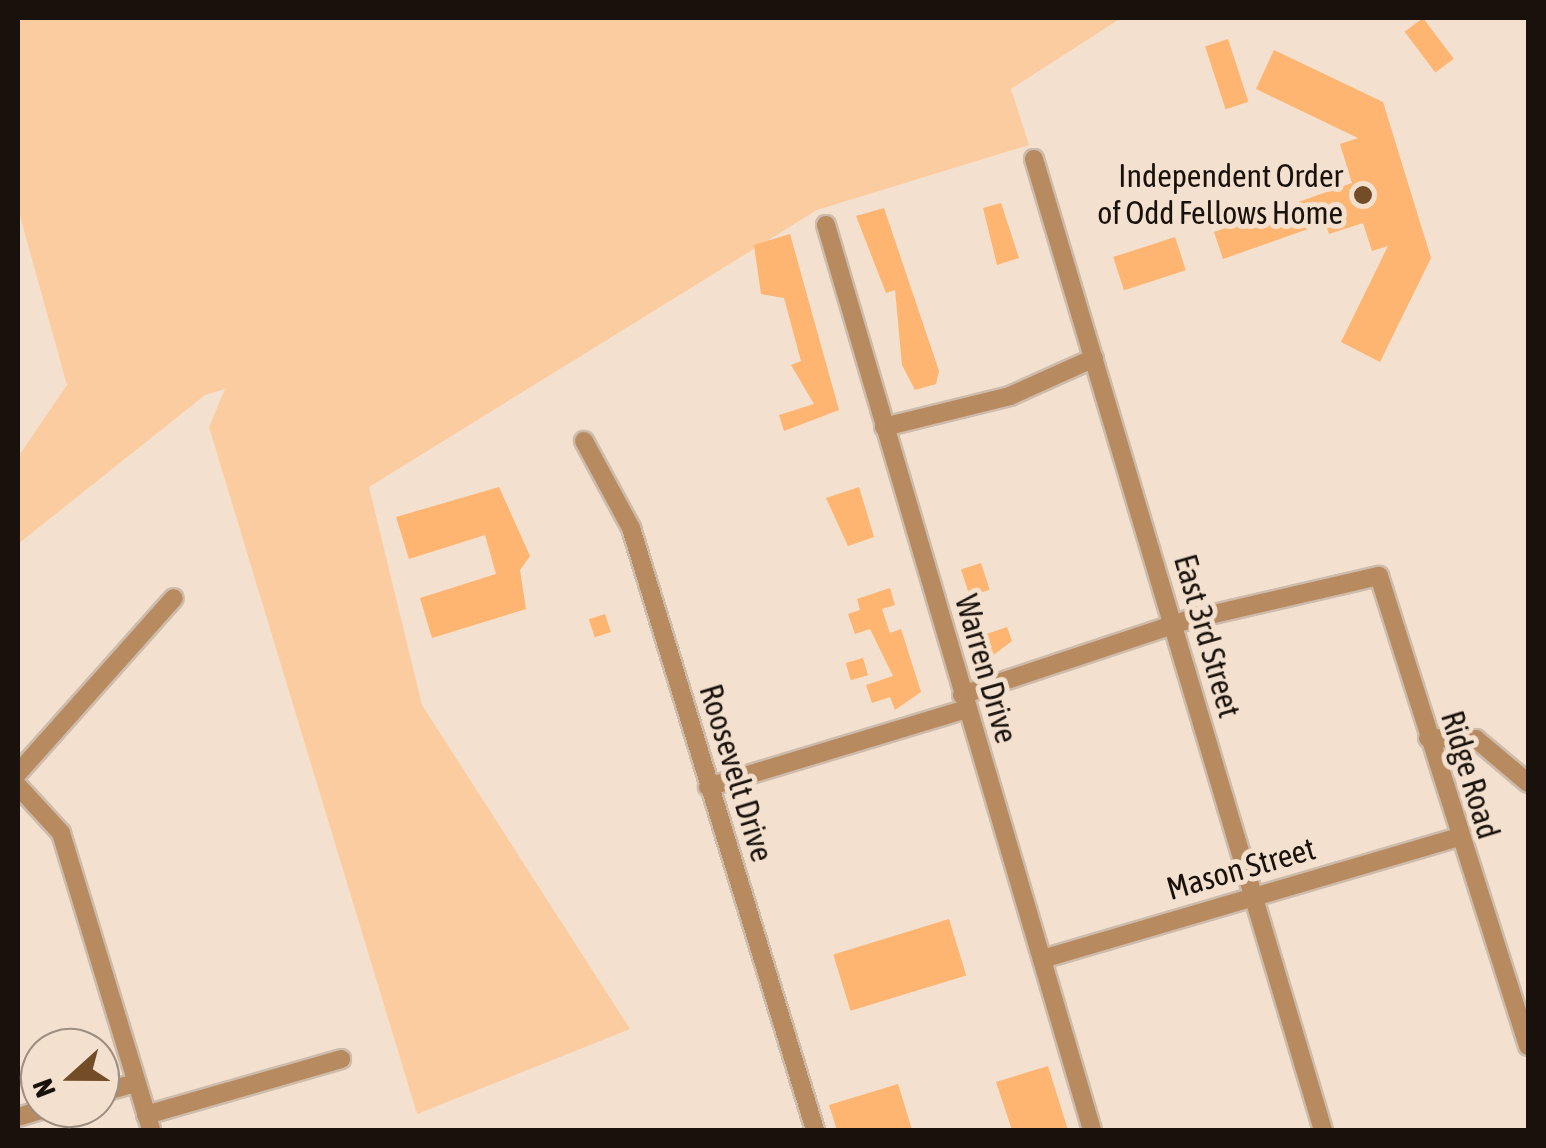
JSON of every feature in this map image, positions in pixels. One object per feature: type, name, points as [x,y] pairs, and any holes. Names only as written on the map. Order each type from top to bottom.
[{"type":"street","name":"East 3rd Street","points":[[1034,159],[1322,1130]]},
{"type":"street","name":"Warren Drive","points":[[826,224],[1092,1130]]},
{"type":"street","points":[[884,427],[1010,396],[1094,358]]},
{"type":"street","name":"Roosevelt Drive","points":[[584,441],[631,528],[815,1130]]},
{"type":"street","name":"Ridge Road","points":[[1173,625],[1379,576],[1457,838],[1527,1036]]},
{"type":"street","points":[[18,773],[174,598]]},
{"type":"street","points":[[708,787],[964,702],[1173,625]]},
{"type":"street","points":[[1428,738],[1464,734],[1528,783]]},
{"type":"street","points":[[18,786],[61,833],[148,1123],[342,1060]]},
{"type":"street","name":"Mason Street","points":[[1042,959],[1457,838]]},
{"type":"street","points":[[120,1087],[136,1083]]},
{"type":"shaded area","points":[[18,18],[1121,18],[1011,89],[1029,145],[817,210],[369,487],[422,705],[630,1029],[417,1114],[209,427],[225,389],[205,395],[18,544],[18,457],[67,385],[18,209]]},
{"type":"building","points":[[1423,18],[1454,59],[1435,73],[1405,32]]},
{"type":"building","points":[[1228,39],[1248,102],[1226,109],[1205,46]]},
{"type":"building","name":"Independent Order of Odd Fellows Home","points":[[1274,50],[1383,102],[1431,258],[1380,362],[1341,342],[1388,246],[1372,251],[1363,223],[1329,234],[1325,223],[1223,259],[1214,232],[1352,183],[1340,144],[1358,138],[1256,89]]},
{"type":"building","points":[[1001,203],[1019,258],[997,265],[983,208]]},
{"type":"building","points":[[884,208],[939,371],[936,384],[915,390],[902,365],[895,290],[886,293],[856,216]]},
{"type":"building","points":[[790,234],[839,410],[784,431],[779,415],[814,404],[791,365],[801,361],[784,298],[761,294],[754,245]]},
{"type":"building","points":[[1175,237],[1186,270],[1124,290],[1113,257]]},
{"type":"building","points":[[499,487],[530,556],[520,570],[526,609],[432,638],[420,598],[496,574],[485,535],[409,559],[396,517]]},
{"type":"building","points":[[859,487],[874,537],[848,546],[826,498]]},
{"type":"building","points":[[981,563],[990,590],[970,596],[961,569]]},
{"type":"building","points":[[890,588],[895,605],[882,609],[890,633],[901,629],[921,692],[895,710],[890,697],[872,703],[866,685],[893,676],[870,629],[855,634],[848,614],[860,610],[857,599]]},
{"type":"building","points":[[605,614],[611,632],[595,637],[589,619]]},
{"type":"building","points":[[1007,627],[1012,641],[983,663],[975,638]]},
{"type":"building","points":[[863,658],[868,675],[851,680],[846,663]]},
{"type":"building","points":[[949,919],[966,975],[851,1011],[833,954]]},
{"type":"building","points":[[1048,1066],[1068,1130],[1012,1130],[996,1082]]},
{"type":"building","points":[[898,1084],[912,1130],[837,1130],[829,1105]]},
{"type":"place","name":"Independent Order of Odd Fellows Home","points":[[1363,195]]}]
